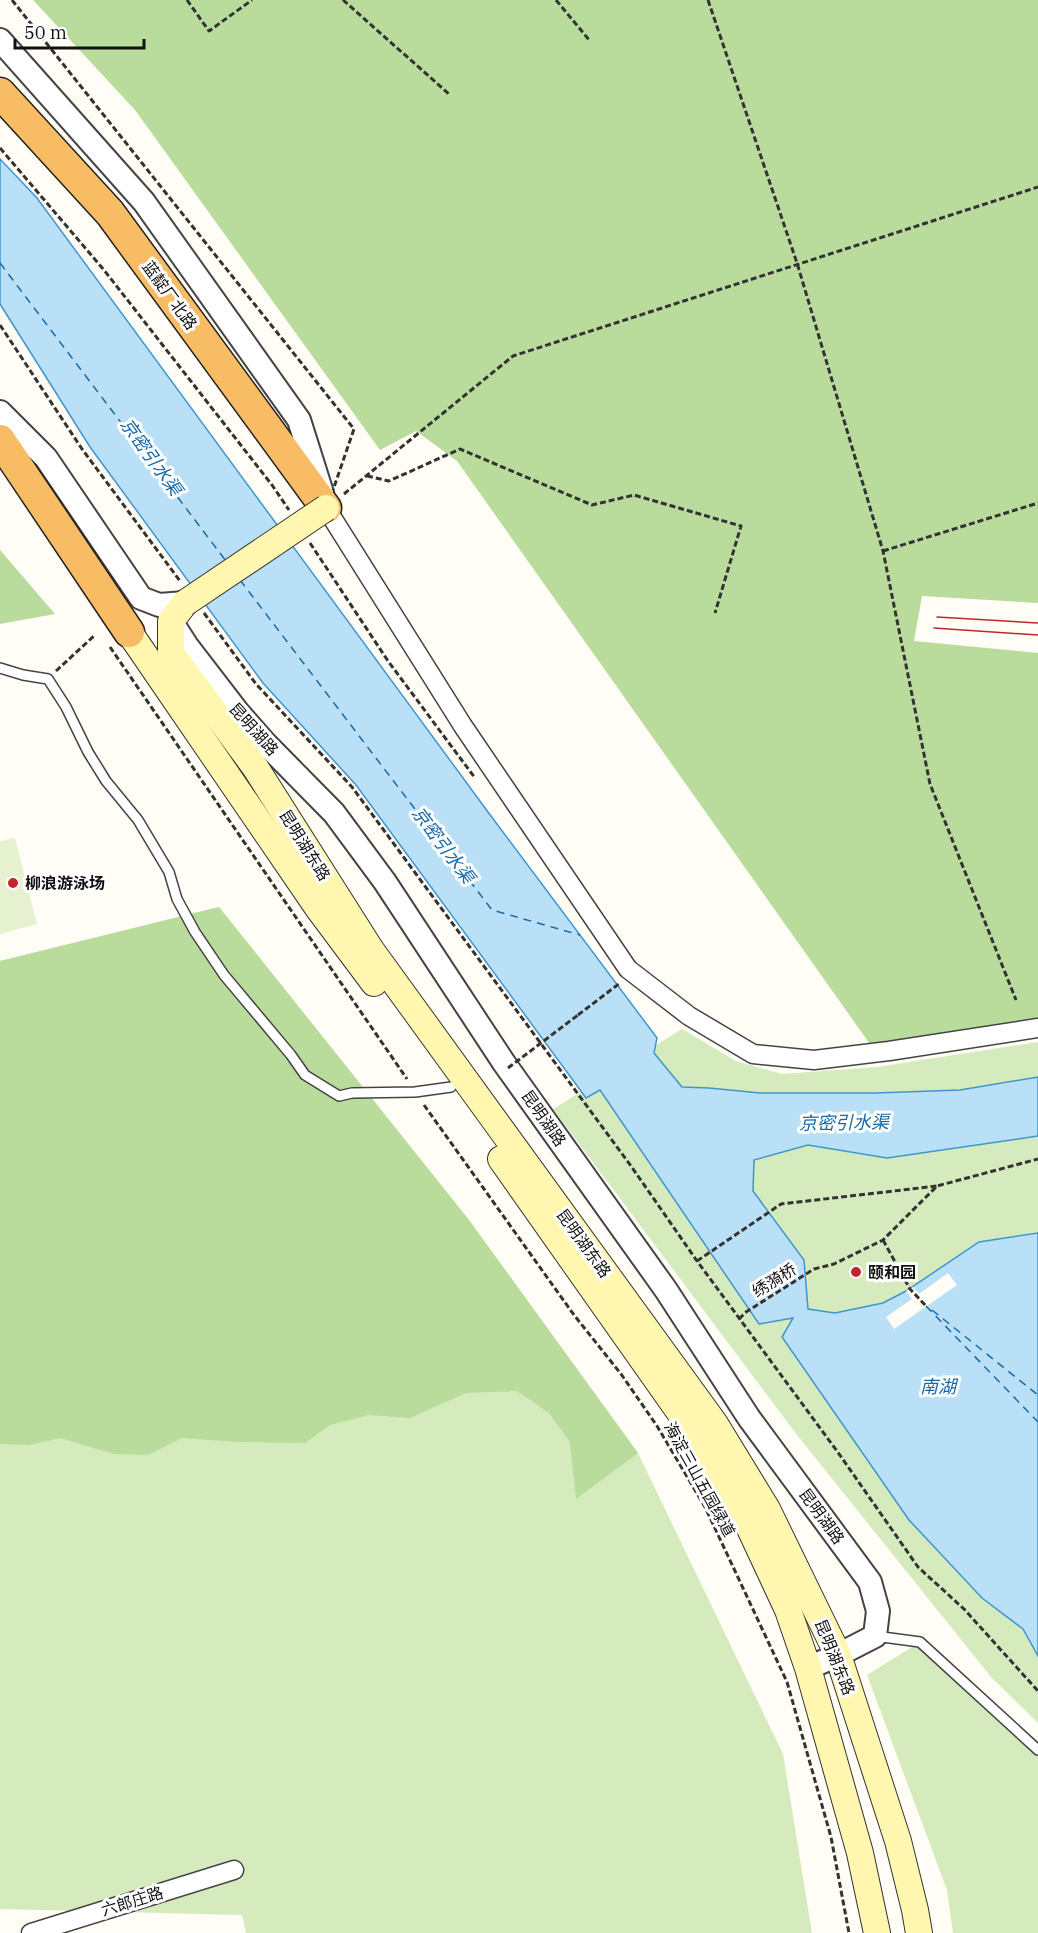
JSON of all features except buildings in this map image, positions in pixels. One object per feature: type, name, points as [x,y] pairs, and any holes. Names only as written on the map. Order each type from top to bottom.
[{"type":"highway","name":"蓝靛厂北路","points":[[0,80],[10,102],[110,213],[326,508]]},
{"type":"highway","points":[[0,440],[119,639]]},
{"type":"main road","points":[[185,604],[326,508]]},
{"type":"main road","name":"昆明湖东路","points":[[185,604],[171,653],[255,767],[371,950],[714,1424],[767,1509],[838,1655],[898,1841],[919,1933]]},
{"type":"main road","name":"昆明湖东路","points":[[119,639],[451,1087],[694,1434],[746,1520],[789,1610],[808,1668],[860,1853],[877,1933]]},
{"type":"street","points":[[0,40],[144,202],[299,420],[326,508],[463,726],[628,969],[689,1016],[753,1053],[814,1060],[1038,1028]]},
{"type":"street","points":[[0,412],[46,458],[141,598],[159,605],[185,604]]},
{"type":"street","name":"昆明湖路","points":[[185,604],[187,646],[237,711],[266,744],[334,813],[372,865],[508,1068],[666,1290],[749,1418],[870,1582],[878,1611],[875,1636]]},
{"type":"street","points":[[808,1668],[875,1636]]},
{"type":"street","name":"六郎庄路","points":[[31,1933],[234,1870]]},
{"type":"lane","points":[[0,668],[48,679],[66,707],[88,752],[106,781],[138,820],[170,872],[177,899],[195,932],[224,975],[291,1055],[305,1076],[339,1096],[352,1093],[415,1092],[451,1087]]},
{"type":"lane","points":[[875,1636],[920,1642],[1038,1750]]},
{"type":"path","points":[[12,0],[354,429],[326,508]]},
{"type":"path","points":[[187,0],[209,31],[252,0]]},
{"type":"path","points":[[343,0],[448,94]]},
{"type":"path","points":[[556,0],[591,41]]},
{"type":"path","points":[[708,0],[797,263],[883,551],[930,784],[1016,1000]]},
{"type":"path","points":[[0,148],[104,270],[272,485],[291,514]]},
{"type":"path","points":[[326,508],[513,356],[1038,187]]},
{"type":"path","points":[[0,325],[185,604],[352,787],[631,1166],[696,1261],[837,1450],[918,1567],[964,1609],[1038,1691]]},
{"type":"path","points":[[367,476],[389,481],[460,449],[592,505],[634,495],[741,526],[715,613]]},
{"type":"path","points":[[883,551],[1038,503]]},
{"type":"path","points":[[304,534],[388,661],[481,786]]},
{"type":"path","points":[[48,679],[95,635]]},
{"type":"path","name":"海淀三山五园绿道","points":[[119,639],[415,1092],[574,1315],[621,1374],[657,1426],[705,1507],[787,1682],[831,1837],[849,1933]]},
{"type":"path","points":[[508,1068],[633,973]]},
{"type":"path","points":[[696,1261],[781,1204],[937,1186],[1038,1159]]},
{"type":"path","name":"绣漪桥","points":[[739,1319],[746,1312],[814,1269],[834,1264],[883,1240],[937,1186]]},
{"type":"path","points":[[883,1240],[910,1289],[926,1306]]},
{"type":"green space","points":[[33,0],[1038,0],[1038,603],[922,596],[914,641],[1038,653],[1038,1024],[872,1047],[457,461],[416,431],[380,450],[135,110]]},
{"type":"green space","points":[[0,550],[55,614],[0,624]]},
{"type":"green space","name":"柳浪游泳场","points":[[15,838],[37,924],[0,934],[0,841]]},
{"type":"green space","points":[[219,907],[469,1220],[638,1453],[783,1754],[812,1933],[246,1933],[242,1915],[0,1909],[0,961]]},
{"type":"green space","points":[[219,907],[469,1220],[638,1453],[576,1499],[570,1442],[549,1413],[517,1391],[466,1393],[410,1418],[369,1415],[330,1425],[305,1443],[182,1438],[148,1455],[114,1454],[60,1438],[29,1445],[0,1444],[0,961]]},
{"type":"green space","name":"颐和园","points":[[682,1029],[736,1061],[782,1074],[877,1067],[1038,1042],[1038,1723],[991,1677],[797,1435],[553,1109]]},
{"type":"green space","points":[[920,1642],[1038,1750],[1038,1933],[953,1933],[947,1890],[867,1675]]},
{"type":"water","points":[[0,159],[37,198],[657,1038],[654,1053],[682,1087],[760,1093],[875,1093],[960,1090],[1038,1077],[1038,1136],[887,1158],[808,1145],[754,1160],[753,1191],[804,1260],[808,1309],[835,1313],[883,1303],[906,1291],[979,1242],[1038,1233],[1038,1656],[1023,1629],[982,1598],[909,1520],[782,1337],[793,1318],[759,1324],[600,1090],[586,1098],[356,785],[263,683],[90,447],[0,304]]},
{"type":"pier","points":[[948,1273],[957,1285],[894,1329],[886,1317],[912,1299],[906,1291],[913,1287],[919,1294]]},
{"type":"ferry route","points":[[0,263],[226,561]]},
{"type":"ferry route","points":[[240,580],[492,910],[580,935]]},
{"type":"ferry route","points":[[926,1306],[1038,1422]]},
{"type":"ferry route","points":[[932,1310],[1038,1395]]},
{"type":"tram line","points":[[937,617],[1038,623]]},
{"type":"tram line","points":[[934,628],[1038,635]]},
{"type":"place","name":"柳浪游泳场","points":[[13,883]]},
{"type":"place","name":"颐和园","points":[[856,1272]]},
{"type":"water label","name":"京密引水渠","points":[[151,457]]},
{"type":"water label","name":"京密引水渠","points":[[443,845]]},
{"type":"water label","name":"京密引水渠","points":[[844,1123]]},
{"type":"water label","name":"南湖","points":[[938,1387]]}]
